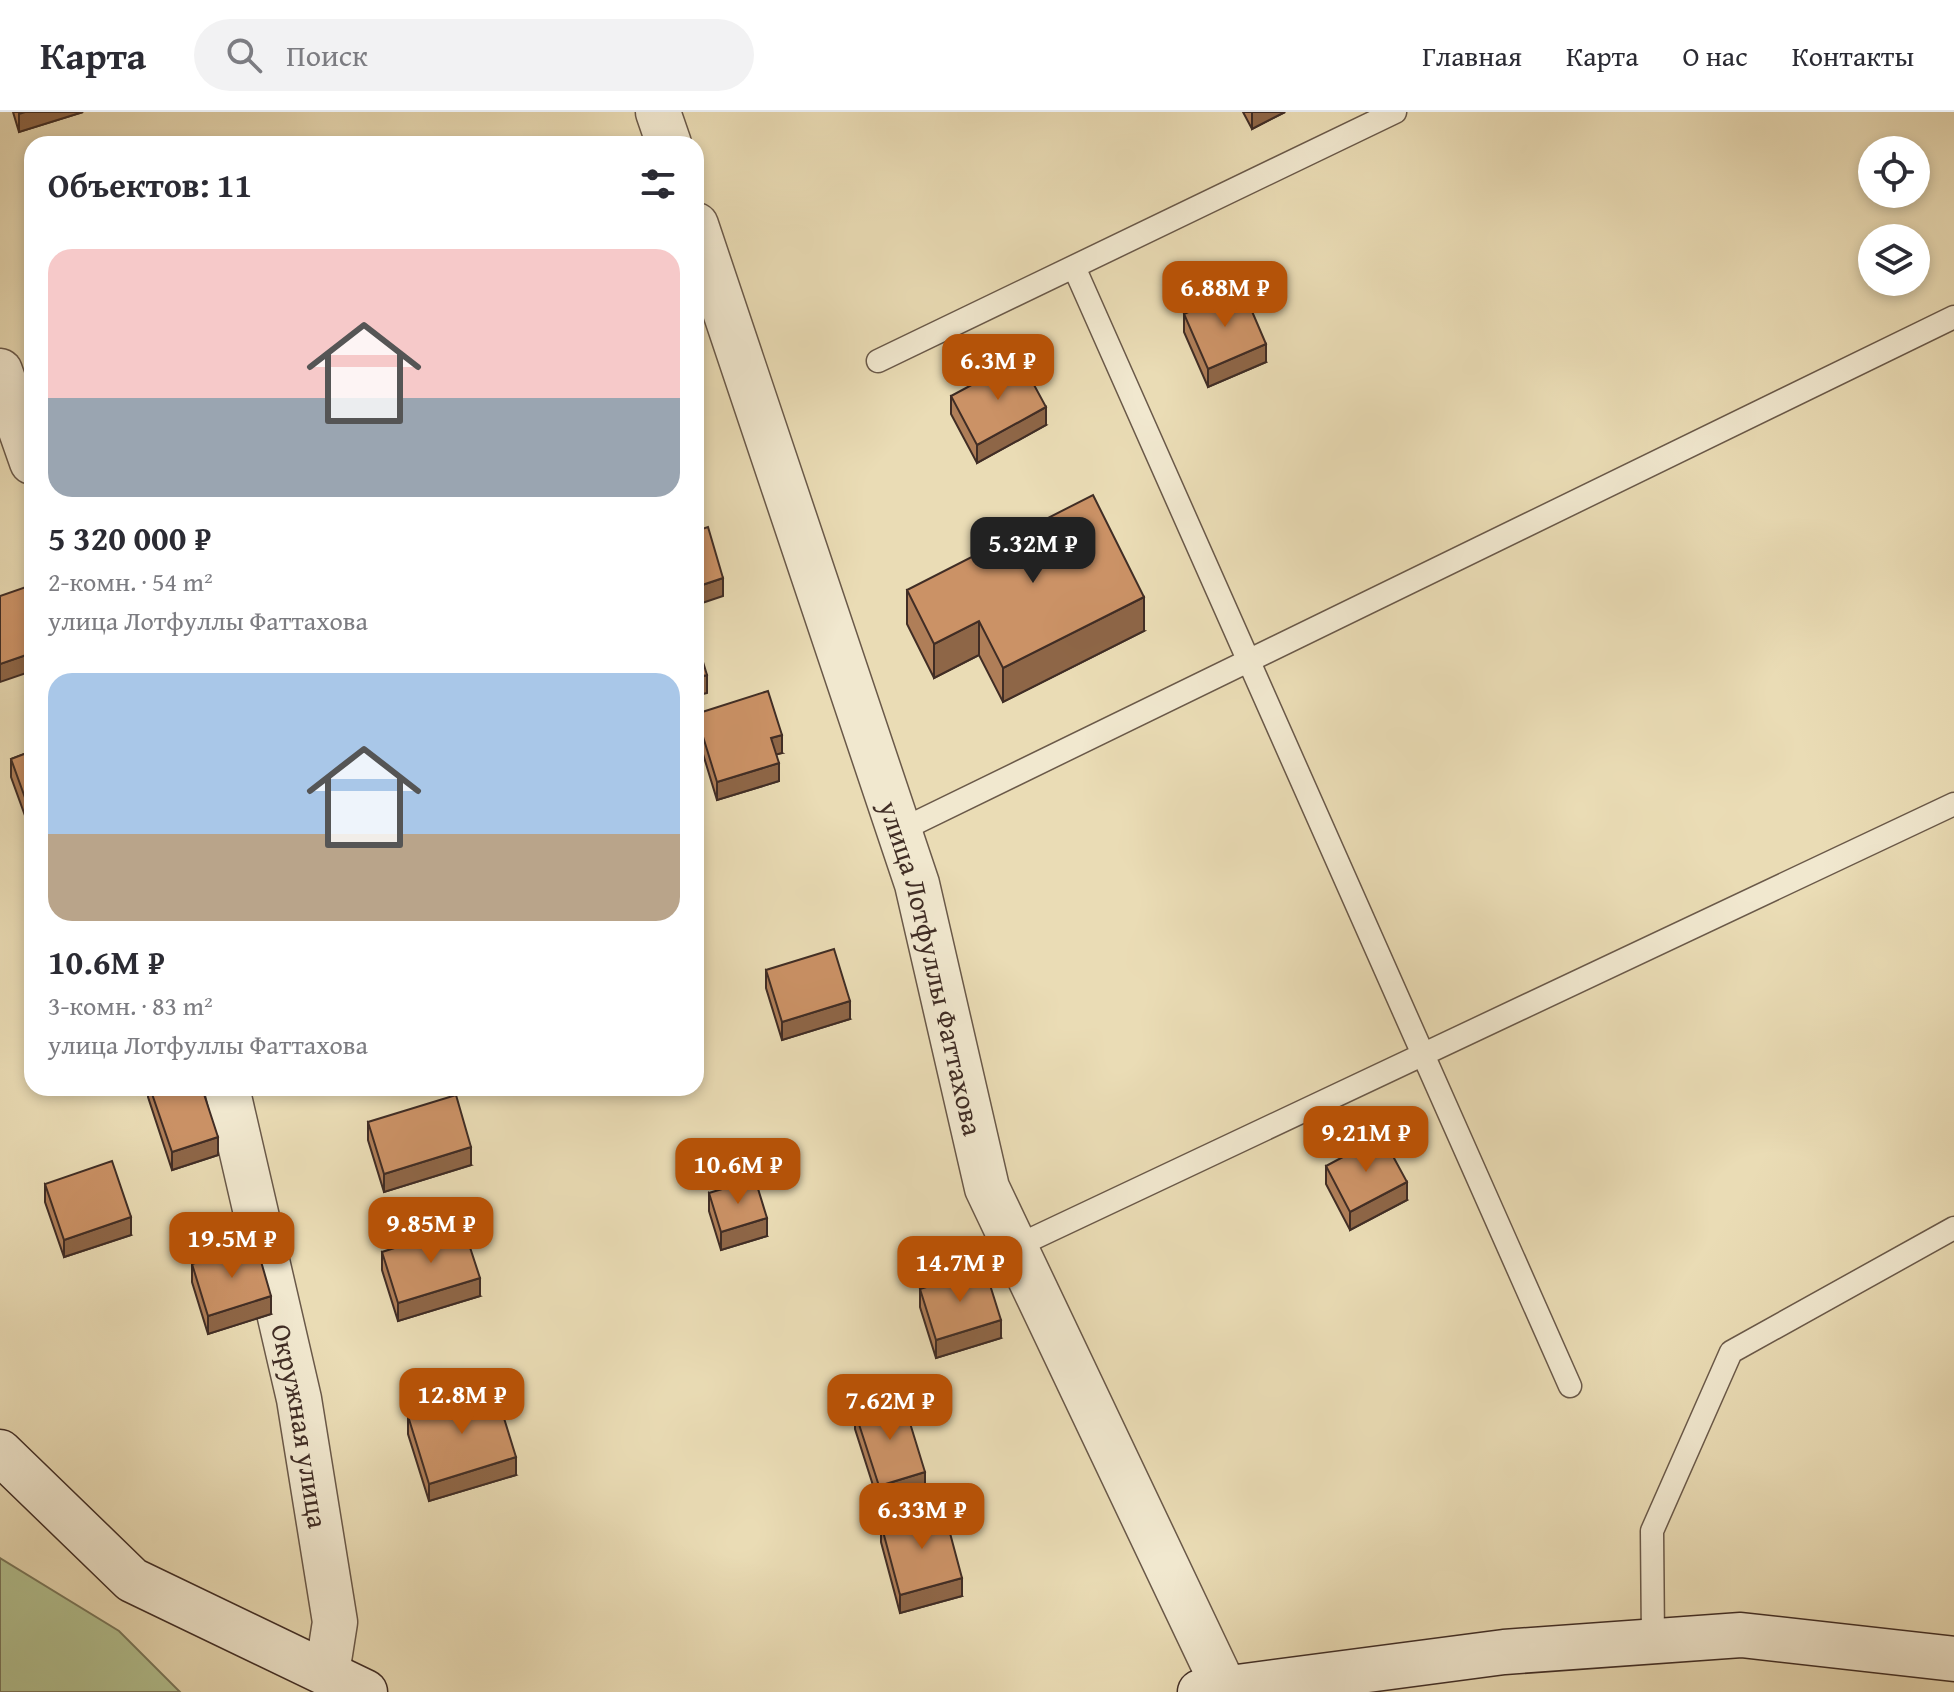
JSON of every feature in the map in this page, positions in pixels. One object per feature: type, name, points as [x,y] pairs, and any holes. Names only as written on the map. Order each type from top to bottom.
[{"type":"street","points":[[658,112],[666,136]]},
{"type":"street","name":"улица Лотфуллы Фаттахова","points":[[704,249],[917,884],[987,1188],[1213,1690]]},
{"type":"street","points":[[0,371],[24,439]]},
{"type":"street","name":"Окружная улица","points":[[229,1096],[299,1399],[346,1682]]},
{"type":"street","points":[[0,1452],[132,1580],[346,1682]]},
{"type":"street","points":[[1213,1690],[1504,1652],[1741,1635],[1954,1659]]},
{"type":"lane","points":[[878,361],[1395,112]]},
{"type":"lane","points":[[1074,267],[1570,1386]]},
{"type":"lane","points":[[899,831],[1954,317]]},
{"type":"lane","points":[[1015,1247],[1954,804]]},
{"type":"lane","points":[[1653,1641],[1652,1531],[1731,1352],[1954,1228]]},
{"type":"green space","points":[[0,1558],[119,1631],[180,1692],[0,1692]]},
{"type":"building","points":[[1242,288],[1266,344],[1208,369],[1184,314]]},
{"type":"building","points":[[1020,359],[1046,407],[977,445],[951,396]]},
{"type":"building","points":[[1093,495],[1144,597],[1003,668],[979,621],[934,644],[907,590]]},
{"type":"building","points":[[708,527],[723,578],[704,584],[704,528]]},
{"type":"building","points":[[24,588],[24,656],[0,664],[0,596]]},
{"type":"building","points":[[768,691],[782,735],[771,738],[779,763],[717,782],[704,740],[704,711]]},
{"type":"building","points":[[24,754],[24,795],[11,759]]},
{"type":"building","points":[[834,949],[850,1001],[782,1022],[766,970]]},
{"type":"building","points":[[153,1096],[205,1096],[218,1137],[172,1152]]},
{"type":"building","points":[[456,1096],[471,1147],[384,1174],[368,1122]]},
{"type":"building","points":[[1382,1136],[1407,1182],[1350,1212],[1326,1166]]},
{"type":"building","points":[[112,1161],[131,1217],[64,1240],[45,1184]]},
{"type":"building","points":[[755,1179],[767,1218],[721,1232],[709,1193]]},
{"type":"building","points":[[463,1226],[480,1278],[398,1303],[382,1252]]},
{"type":"building","points":[[256,1244],[271,1296],[208,1316],[192,1264]]},
{"type":"building","points":[[985,1269],[1001,1320],[936,1340],[920,1289]]},
{"type":"building","points":[[495,1389],[516,1457],[429,1484],[408,1416]]},
{"type":"building","points":[[902,1397],[925,1472],[879,1486],[855,1412]]},
{"type":"building","points":[[943,1507],[962,1578],[900,1595],[881,1524]]}]
